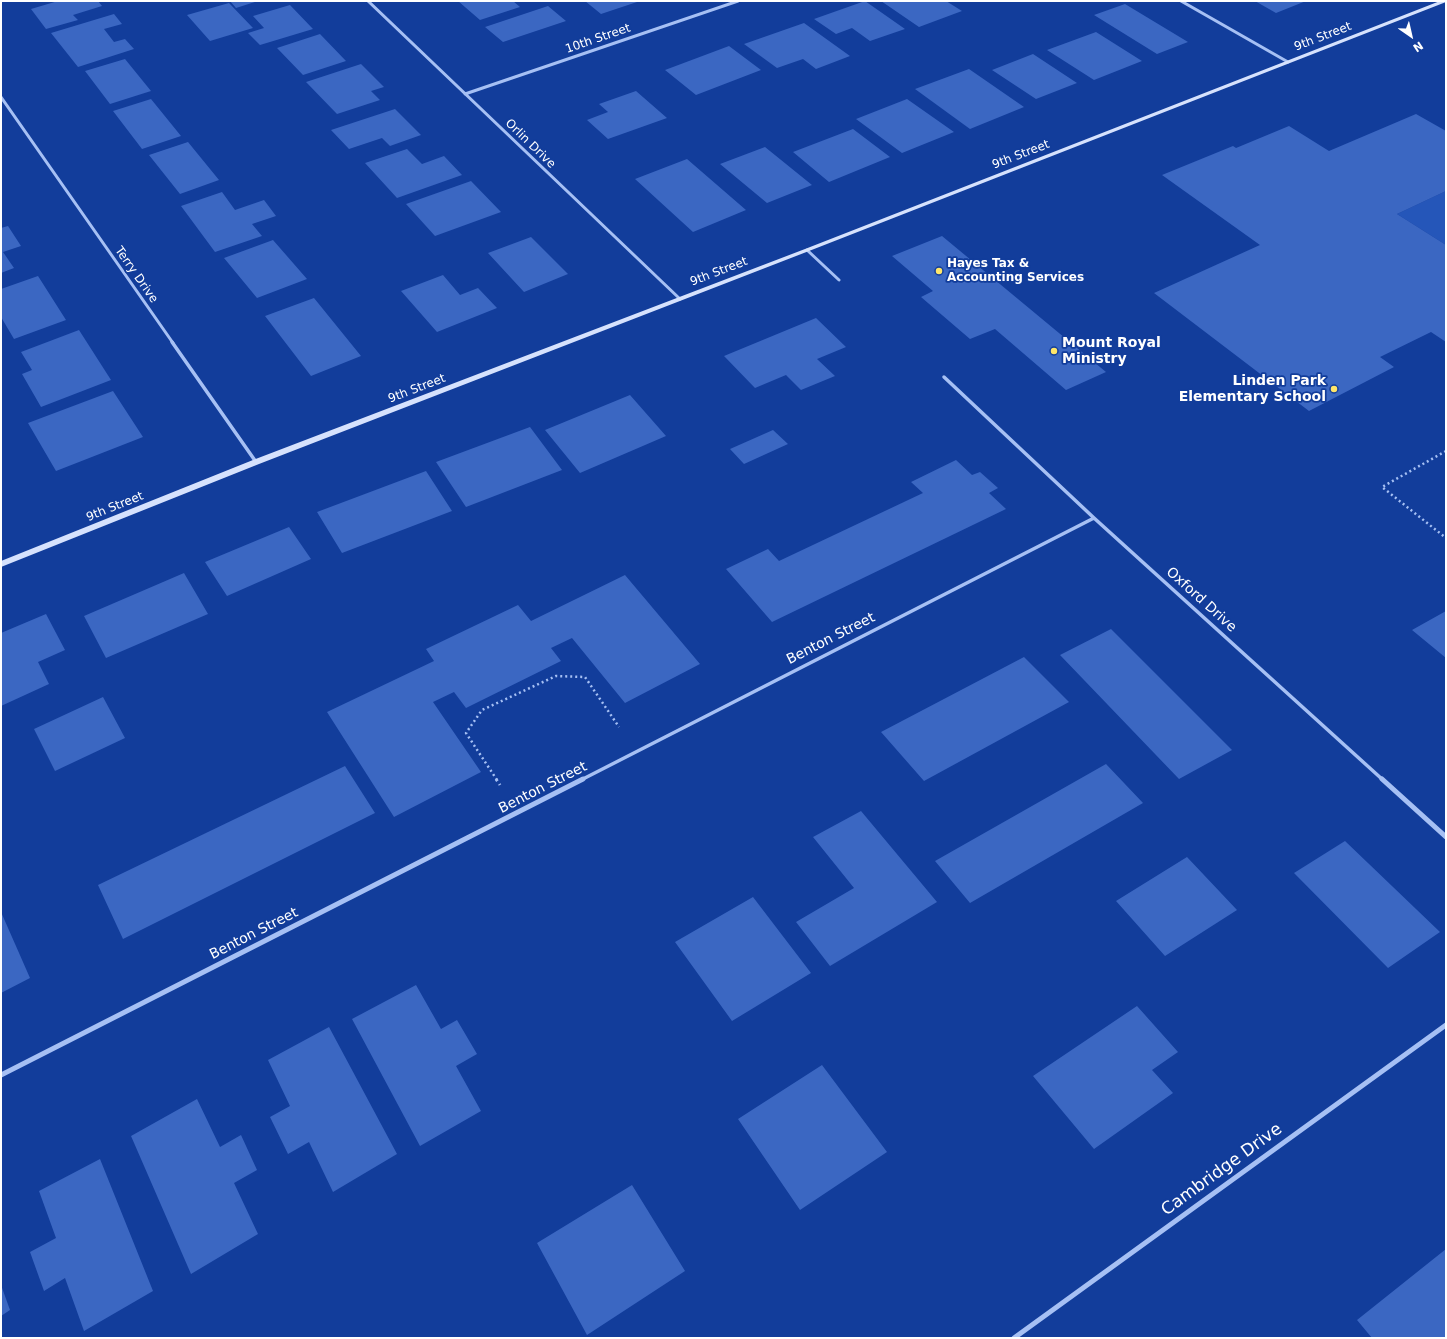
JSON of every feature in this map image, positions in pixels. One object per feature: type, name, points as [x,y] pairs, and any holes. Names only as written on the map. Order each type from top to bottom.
[{"type":"street","name":"Orlin Drive","points":[[368,1],[680,299]]},
{"type":"street","name":"10th Street","points":[[464,94],[738,1]]},
{"type":"street","points":[[1181,1],[1288,62]]},
{"type":"street","name":"9th Street","points":[[1,564],[256,462],[807,250],[1445,1]]},
{"type":"street","name":"Terry Drive","points":[[1,97],[256,462]]},
{"type":"street","points":[[807,250],[839,280]]},
{"type":"street","name":"Oxford Drive","points":[[944,377],[1094,518],[1446,837]]},
{"type":"street","name":"Benton Street","points":[[1,1075],[466,840],[735,700],[1094,518]]},
{"type":"street","name":"Cambridge Drive","points":[[1014,1338],[1446,1025]]},
{"type":"path","points":[[1446,451],[1382,488],[1446,538]]},
{"type":"path","points":[[500,785],[466,733],[482,710],[556,676],[585,677],[619,726]]},
{"type":"shaded area","points":[[1446,191],[1446,245],[1397,214]]},
{"type":"building","points":[[58,1],[98,1],[102,6],[73,15],[78,20],[46,29],[31,9]]},
{"type":"building","points":[[230,1],[258,1],[236,8]]},
{"type":"building","points":[[458,1],[513,1],[520,7],[480,20]]},
{"type":"building","points":[[585,1],[640,1],[601,14]]},
{"type":"building","points":[[865,1],[905,29],[870,41],[852,28],[836,34],[814,19]]},
{"type":"building","points":[[881,1],[946,1],[962,11],[919,27]]},
{"type":"building","points":[[1255,1],[1306,1],[1276,13]]},
{"type":"building","points":[[229,3],[253,28],[210,41],[187,15]]},
{"type":"building","points":[[1125,4],[1188,42],[1157,54],[1094,15]]},
{"type":"building","points":[[290,5],[313,29],[260,45],[248,33],[264,28],[253,16]]},
{"type":"building","points":[[548,6],[566,21],[503,42],[485,27]]},
{"type":"building","points":[[114,14],[122,24],[104,29],[114,42],[125,39],[134,49],[78,67],[51,33]]},
{"type":"building","points":[[804,23],[850,56],[816,69],[803,59],[777,68],[744,44]]},
{"type":"building","points":[[1096,32],[1142,61],[1094,80],[1047,50]]},
{"type":"building","points":[[320,34],[346,61],[303,75],[277,48]]},
{"type":"building","points":[[729,46],[761,70],[696,95],[665,70]]},
{"type":"building","points":[[1033,54],[1077,83],[1036,99],[992,70]]},
{"type":"building","points":[[125,59],[151,91],[110,104],[85,71]]},
{"type":"building","points":[[361,64],[384,87],[371,91],[380,100],[337,114],[306,82]]},
{"type":"building","points":[[969,69],[1024,107],[970,129],[915,89]]},
{"type":"building","points":[[636,91],[667,118],[608,139],[587,120],[608,112],[599,104]]},
{"type":"building","points":[[151,99],[181,136],[142,149],[113,111]]},
{"type":"building","points":[[907,99],[954,132],[902,153],[856,119]]},
{"type":"building","points":[[395,109],[421,135],[390,146],[382,138],[349,149],[331,130]]},
{"type":"building","points":[[1416,114],[1446,131],[1446,191],[1397,214],[1446,245],[1446,342],[1431,332],[1380,357],[1394,367],[1309,411],[1154,293],[1260,245],[1162,175],[1233,146],[1236,148],[1289,126],[1329,151]]},
{"type":"building","points":[[853,129],[890,157],[829,182],[793,152]]},
{"type":"building","points":[[188,142],[219,180],[180,194],[149,155]]},
{"type":"building","points":[[765,147],[812,185],[767,203],[720,164]]},
{"type":"building","points":[[407,149],[422,164],[444,156],[462,175],[397,198],[365,163]]},
{"type":"building","points":[[687,159],[746,210],[693,232],[635,179]]},
{"type":"building","points":[[471,181],[501,212],[435,236],[406,204]]},
{"type":"building","points":[[222,192],[235,210],[264,200],[276,216],[252,224],[262,236],[215,252],[181,206]]},
{"type":"building","points":[[8,226],[21,246],[3,252],[14,268],[1,273],[1,228]]},
{"type":"building","points":[[942,236],[1106,372],[1066,390],[995,329],[970,339],[921,297],[933,291],[892,256]]},
{"type":"building","points":[[531,237],[568,274],[524,292],[488,253]]},
{"type":"building","points":[[273,240],[307,279],[257,298],[224,258]]},
{"type":"building","points":[[443,275],[460,295],[478,288],[497,308],[437,332],[401,291]]},
{"type":"building","points":[[38,276],[66,320],[14,339],[1,317],[1,289]]},
{"type":"building","points":[[314,298],[361,356],[311,376],[265,316]]},
{"type":"building","points":[[816,318],[846,347],[817,359],[835,376],[801,390],[786,375],[755,388],[724,356]]},
{"type":"building","points":[[79,330],[111,380],[41,407],[22,374],[32,370],[21,352]]},
{"type":"building","points":[[113,391],[143,437],[56,471],[28,423]]},
{"type":"building","points":[[630,395],[666,436],[580,473],[545,430]]},
{"type":"building","points":[[530,427],[562,470],[466,507],[436,462]]},
{"type":"building","points":[[773,430],[788,444],[744,464],[730,449]]},
{"type":"building","points":[[956,460],[972,475],[980,472],[998,488],[989,493],[1006,509],[772,622],[726,569],[768,549],[779,561],[923,493],[911,482]]},
{"type":"building","points":[[426,471],[452,511],[342,553],[317,512]]},
{"type":"building","points":[[289,527],[311,559],[227,596],[205,562]]},
{"type":"building","points":[[184,573],[208,614],[106,658],[84,616]]},
{"type":"building","points":[[625,575],[700,664],[625,703],[572,638],[551,648],[561,661],[466,708],[454,692],[433,702],[481,772],[394,817],[327,712],[434,661],[426,649],[518,605],[531,621]]},
{"type":"building","points":[[1446,611],[1446,658],[1412,630]]},
{"type":"building","points":[[46,614],[65,650],[38,662],[49,684],[1,706],[1,633]]},
{"type":"building","points":[[1111,629],[1232,750],[1179,779],[1060,655]]},
{"type":"building","points":[[1024,657],[1069,702],[924,781],[881,732]]},
{"type":"building","points":[[103,697],[125,738],[55,771],[34,729]]},
{"type":"building","points":[[1106,764],[1143,803],[970,903],[935,861]]},
{"type":"building","points":[[345,766],[375,813],[123,939],[98,885]]},
{"type":"building","points":[[861,811],[937,902],[830,966],[796,922],[854,888],[813,837]]},
{"type":"building","points":[[1345,841],[1440,932],[1388,968],[1294,873]]},
{"type":"building","points":[[1187,857],[1237,910],[1165,956],[1116,901]]},
{"type":"building","points":[[753,897],[811,973],[732,1021],[675,942]]},
{"type":"building","points":[[1,912],[30,978],[1,993]]},
{"type":"building","points":[[416,985],[441,1029],[457,1020],[477,1054],[456,1066],[481,1111],[420,1146],[352,1019]]},
{"type":"building","points":[[1137,1006],[1178,1052],[1152,1070],[1173,1093],[1094,1149],[1033,1076]]},
{"type":"building","points":[[329,1027],[397,1154],[333,1192],[309,1142],[288,1154],[270,1117],[290,1106],[268,1060]]},
{"type":"building","points":[[822,1065],[887,1152],[800,1210],[738,1119]]},
{"type":"building","points":[[197,1099],[220,1147],[241,1135],[257,1170],[234,1183],[258,1234],[191,1274],[131,1136]]},
{"type":"building","points":[[100,1159],[153,1291],[84,1331],[65,1278],[44,1291],[30,1252],[56,1238],[39,1191]]},
{"type":"building","points":[[632,1185],[685,1271],[587,1335],[537,1243]]},
{"type":"building","points":[[1446,1249],[1446,1338],[1372,1338],[1357,1320]]},
{"type":"building","points":[[1,1285],[10,1310],[1,1316]]},
{"type":"place","name":"Hayes Tax & Accounting Services","points":[[939,271]]},
{"type":"place","name":"Mount Royal Ministry","points":[[1054,351]]},
{"type":"place","name":"Linden Park Elementary School","points":[[1334,389]]}]
